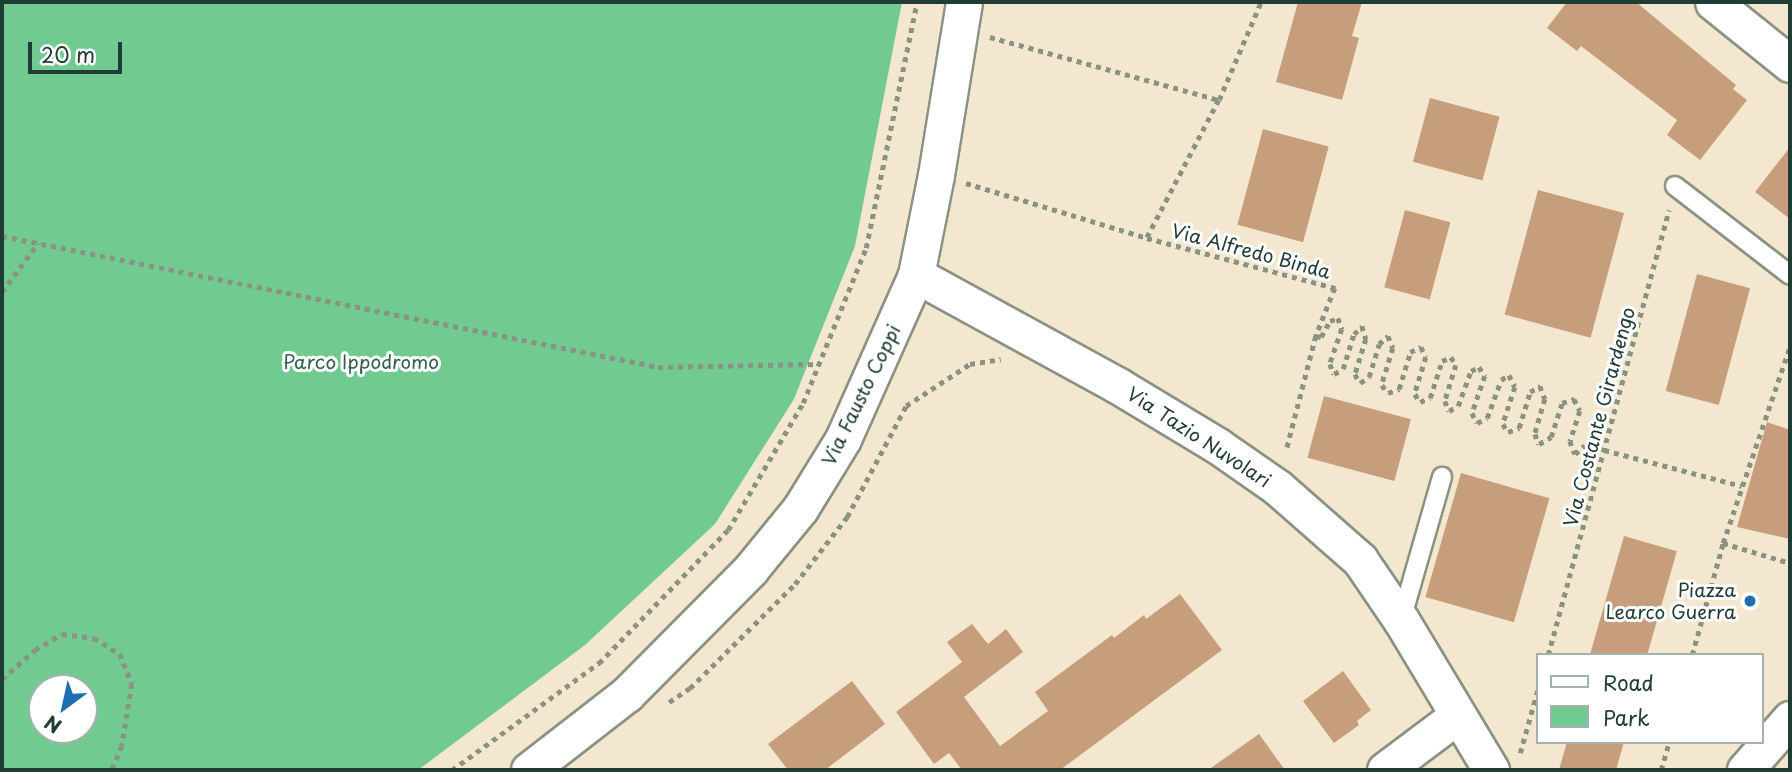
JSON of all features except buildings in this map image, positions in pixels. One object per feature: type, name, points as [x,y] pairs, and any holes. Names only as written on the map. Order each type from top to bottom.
[{"type":"street","points":[[1722,4],[1790,64]]},
{"type":"street","name":"Via Fausto Coppi","points":[[529,770],[627,694],[750,570],[800,509],[843,439],[916,275],[936,175],[961,15]]},
{"type":"street","name":"Via Tazio Nuvolari","points":[[916,275],[1117,385],[1218,446],[1277,487],[1360,560],[1401,620],[1457,716],[1505,764]]},
{"type":"street","points":[[1385,770],[1457,716]]},
{"type":"street","points":[[1745,770],[1790,719]]},
{"type":"lane","points":[[1675,186],[1790,275]]},
{"type":"lane","points":[[1401,620],[1442,477]]},
{"type":"path","points":[[452,770],[599,663],[728,530],[803,403],[866,248],[917,2]]},
{"type":"path","points":[[936,175],[1147,238],[1219,100],[1261,2]]},
{"type":"path","points":[[961,15],[1219,100]]},
{"type":"path","name":"Via Costante Girardengo","points":[[1549,653],[1606,450],[1675,186]]},
{"type":"path","points":[[2,236],[657,367],[819,365]]},
{"type":"path","name":"Via Alfredo Binda","points":[[1147,238],[1335,288],[1317,336]]},
{"type":"path","points":[[2,292],[38,243]]},
{"type":"path","points":[[1277,487],[1317,336],[1321,337],[1330,321],[1338,318],[1342,329],[1330,364],[1334,374],[1343,369],[1354,334],[1362,326],[1366,339],[1355,374],[1360,383],[1369,377],[1379,344],[1388,336],[1393,348],[1382,385],[1388,393],[1399,389],[1410,352],[1421,347],[1426,357],[1415,394],[1420,402],[1430,398],[1442,361],[1451,357],[1456,365],[1445,401],[1449,411],[1458,406],[1471,371],[1479,367],[1485,376],[1472,413],[1477,423],[1488,418],[1501,380],[1509,375],[1515,387],[1503,425],[1508,432],[1519,428],[1531,392],[1540,386],[1545,399],[1535,434],[1539,444],[1551,437],[1562,403],[1574,399],[1580,411],[1570,440],[1575,454],[1585,445],[1742,486]]},
{"type":"path","points":[[1693,653],[1723,543],[1790,345]]},
{"type":"path","points":[[668,703],[690,688],[795,584],[847,517],[906,406],[970,364],[1001,359],[1014,362]]},
{"type":"path","points":[[1723,543],[1790,563]]},
{"type":"path","points":[[2,679],[35,650],[62,634],[94,638],[120,654],[132,684],[122,746],[112,770]]},
{"type":"path","points":[[1505,764],[1536,694]]},
{"type":"path","points":[[1661,770],[1668,744]]},
{"type":"green space","name":"Parco Ippodromo","points":[[2,2],[902,2],[855,246],[794,399],[715,524],[585,645],[418,770],[2,770]]},
{"type":"place","name":"Piazza Learco Guerra","points":[[1750,601]]}]
